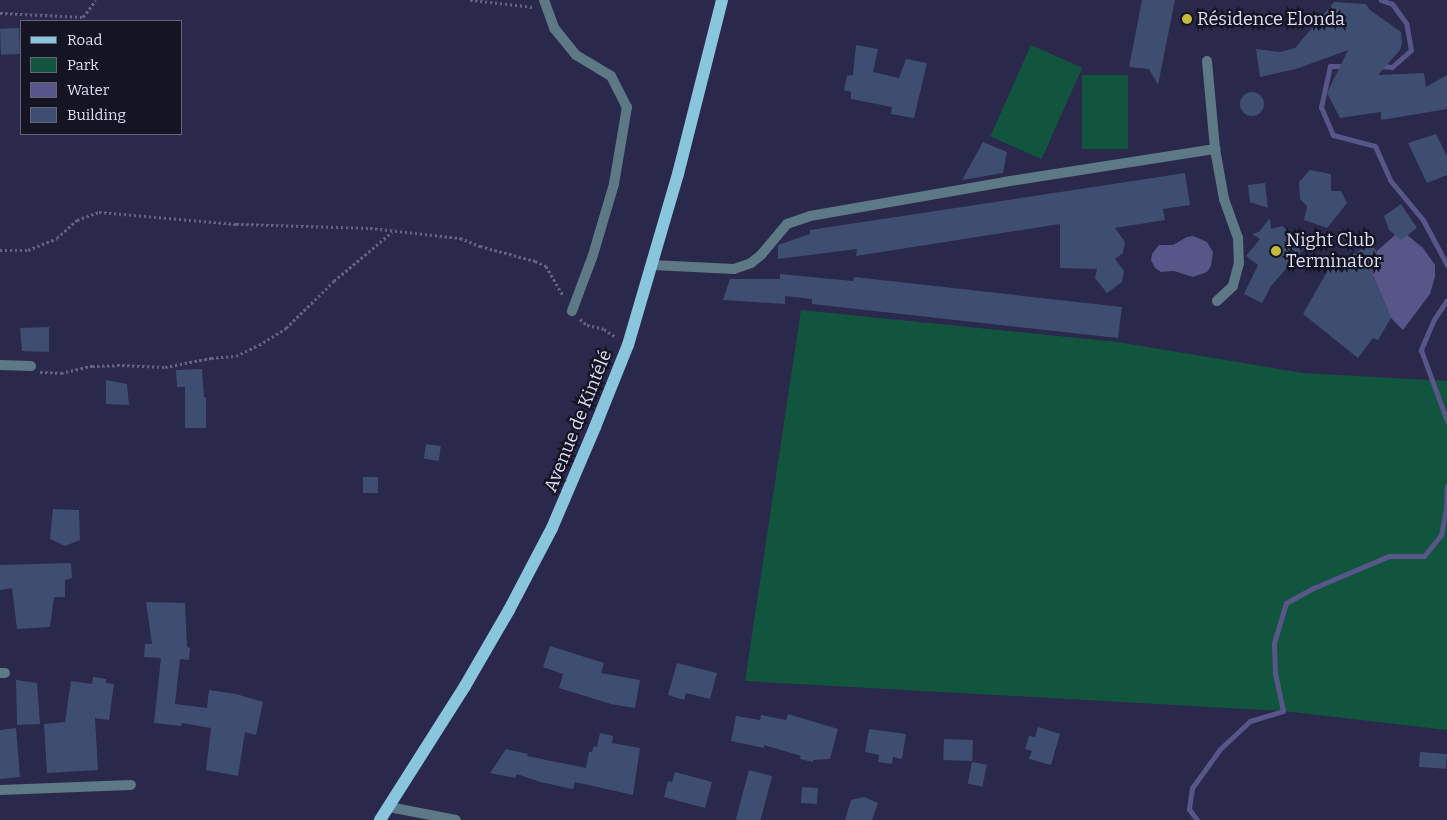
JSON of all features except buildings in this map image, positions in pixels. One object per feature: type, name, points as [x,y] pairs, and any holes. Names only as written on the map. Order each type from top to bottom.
[{"type":"main road","name":"Avenue de Kintélé","points":[[380,820],[465,686],[548,536],[628,345],[678,174],[722,0]]},
{"type":"street","points":[[546,4],[554,28],[576,55],[611,76],[627,107],[614,184],[572,311]]},
{"type":"street","points":[[1207,61],[1215,149],[1224,199],[1238,238],[1239,263],[1232,286],[1218,301]]},
{"type":"street","points":[[652,265],[734,269],[751,263],[761,255],[787,224],[810,216],[1004,182],[1215,149]]},
{"type":"street","points":[[0,365],[31,369]]},
{"type":"street","points":[[0,790],[131,785]]},
{"type":"street","points":[[389,807],[456,820]]},
{"type":"path","points":[[0,13],[83,17],[96,0]]},
{"type":"path","points":[[470,0],[546,4]]},
{"type":"path","points":[[0,250],[28,250],[57,238],[76,220],[100,212],[236,224],[370,228],[460,238],[546,266],[572,311],[587,325],[604,329],[628,345]]},
{"type":"path","points":[[31,369],[61,372],[92,366],[117,364],[165,367],[211,358],[236,356],[260,345],[286,328],[334,281],[393,232]]},
{"type":"green space","points":[[1031,45],[1082,68],[1041,159],[990,136]]},
{"type":"green space","points":[[1082,75],[1128,75],[1128,149],[1082,149]]},
{"type":"green space","points":[[801,310],[1118,342],[1303,373],[1447,381],[1447,730],[1283,711],[745,681]]},
{"type":"water","points":[[1395,235],[1407,235],[1423,248],[1435,265],[1435,277],[1430,294],[1403,330],[1391,318],[1372,273],[1377,251]]},
{"type":"water","points":[[1193,236],[1207,242],[1213,252],[1211,266],[1207,272],[1193,277],[1174,271],[1161,272],[1155,268],[1151,260],[1152,254],[1159,245],[1173,245],[1187,237]]},
{"type":"waterway","points":[[1379,66],[1392,67],[1411,50],[1406,23],[1392,4],[1381,0]]},
{"type":"waterway","points":[[1346,66],[1330,66],[1321,107],[1333,135],[1375,146],[1390,180],[1423,220],[1447,265]]},
{"type":"waterway","points":[[1447,300],[1434,319],[1421,350],[1447,421]]},
{"type":"waterway","points":[[1197,820],[1189,809],[1192,788],[1220,749],[1250,721],[1283,711],[1275,674],[1274,643],[1286,603],[1311,589],[1389,556],[1424,556],[1441,535],[1446,509],[1447,486]]},
{"type":"place","name":"Résidence Elonda","points":[[1187,19]]},
{"type":"place","name":"Night Club Terminator","points":[[1276,251]]}]
